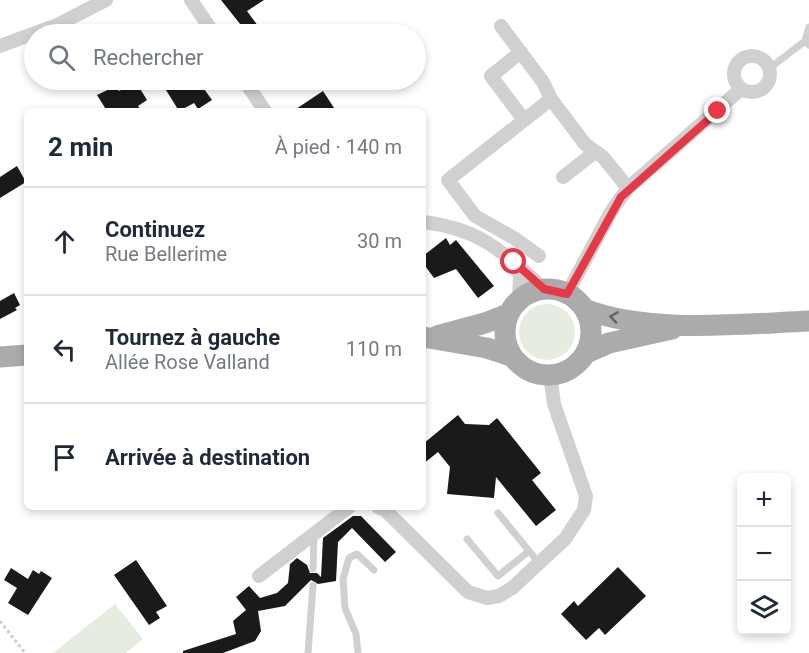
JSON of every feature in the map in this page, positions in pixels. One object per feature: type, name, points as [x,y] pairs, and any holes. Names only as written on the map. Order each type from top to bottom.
[{"type":"main road","points":[[428,337],[485,323],[514,307],[531,292],[544,289],[567,294],[584,309],[608,316],[687,326],[809,321]]},
{"type":"main road","points":[[511,356],[504,335],[514,307]]},
{"type":"main road","points":[[584,309],[591,330],[586,353]]},
{"type":"main road","points":[[428,337],[511,356],[528,371],[550,375],[571,369],[586,353],[609,343],[687,326]]},
{"type":"main road","points":[[0,357],[24,355]]},
{"type":"street","points":[[59,24],[106,0]]},
{"type":"street","points":[[191,0],[207,24]]},
{"type":"street","points":[[501,26],[585,144],[628,188]]},
{"type":"street","points":[[0,46],[24,37]]},
{"type":"street","points":[[521,52],[491,76],[524,120]]},
{"type":"street","points":[[750,56],[756,56],[767,62],[770,68],[770,80],[763,89],[752,93],[741,89],[734,79],[735,66],[739,61],[750,56]]},
{"type":"street","points":[[567,294],[612,210],[628,188],[741,89]]},
{"type":"street","points":[[251,90],[263,108]]},
{"type":"street","points":[[539,256],[514,237],[475,216],[448,180],[551,99]]},
{"type":"street","points":[[563,177],[595,152]]},
{"type":"street","points":[[426,222],[445,224],[472,233],[499,248],[544,289]]},
{"type":"street","points":[[514,262],[520,276],[514,307]]},
{"type":"street","points":[[385,510],[468,592],[487,598],[499,596],[512,588],[565,539],[584,510],[586,496],[554,404],[550,375]]},
{"type":"street","points":[[259,576],[314,531],[345,510]]},
{"type":"lane","points":[[770,68],[807,43],[809,27]]},
{"type":"lane","points":[[498,513],[539,563]]},
{"type":"lane","points":[[313,568],[314,531]]},
{"type":"lane","points":[[467,539],[498,576],[529,551]]},
{"type":"lane","points":[[358,653],[356,634],[345,608],[343,579],[349,558],[357,554],[374,570]]},
{"type":"lane","points":[[308,653],[313,585]]},
{"type":"path","points":[[0,621],[25,653]]},
{"type":"shaded area","points":[[541,304],[553,304],[563,308],[571,316],[575,332],[571,348],[563,356],[553,360],[541,360],[531,356],[523,348],[519,338],[519,326],[523,316],[531,308]]},
{"type":"shaded area","points":[[115,604],[143,639],[126,653],[53,653]]},
{"type":"building","points":[[221,0],[264,0],[247,11],[257,24],[240,24]]},
{"type":"building","points":[[108,90],[141,90],[147,100],[138,106],[139,108],[105,108],[97,95]]},
{"type":"building","points":[[166,90],[205,90],[212,100],[200,108],[194,103],[185,108],[177,108]]},
{"type":"building","points":[[323,91],[334,108],[298,108]]},
{"type":"building","points":[[17,166],[24,178],[24,183],[0,198],[0,177]]},
{"type":"building","points":[[446,238],[450,245],[456,240],[494,286],[478,298],[456,269],[434,278],[426,267],[426,254]]},
{"type":"building","points":[[14,293],[20,305],[15,308],[17,310],[0,319],[0,301]]},
{"type":"building","points":[[458,415],[465,424],[489,425],[497,418],[541,473],[532,480],[556,510],[536,526],[496,477],[494,498],[447,494],[450,467],[438,452],[426,462],[426,442]]},
{"type":"building","points":[[353,516],[361,516],[396,552],[385,562],[352,528],[338,542],[336,581],[318,584],[311,580],[285,606],[258,611],[261,631],[255,641],[223,653],[183,653],[183,651],[236,634],[233,621],[246,610],[236,597],[249,586],[260,598],[277,593],[288,583],[290,564],[297,558],[307,565],[310,573],[317,573],[321,577],[323,538]]},
{"type":"building","points":[[136,560],[167,606],[156,612],[160,618],[149,625],[114,575]]},
{"type":"building","points":[[618,567],[646,596],[605,635],[599,628],[586,640],[561,614],[574,601],[578,606]]},
{"type":"building","points":[[11,568],[28,579],[33,570],[39,574],[41,571],[52,578],[28,615],[8,603],[17,588],[4,580]]},
{"type":"route","points":[[514,262],[544,289],[567,294],[612,210],[628,188],[718,111]]}]
